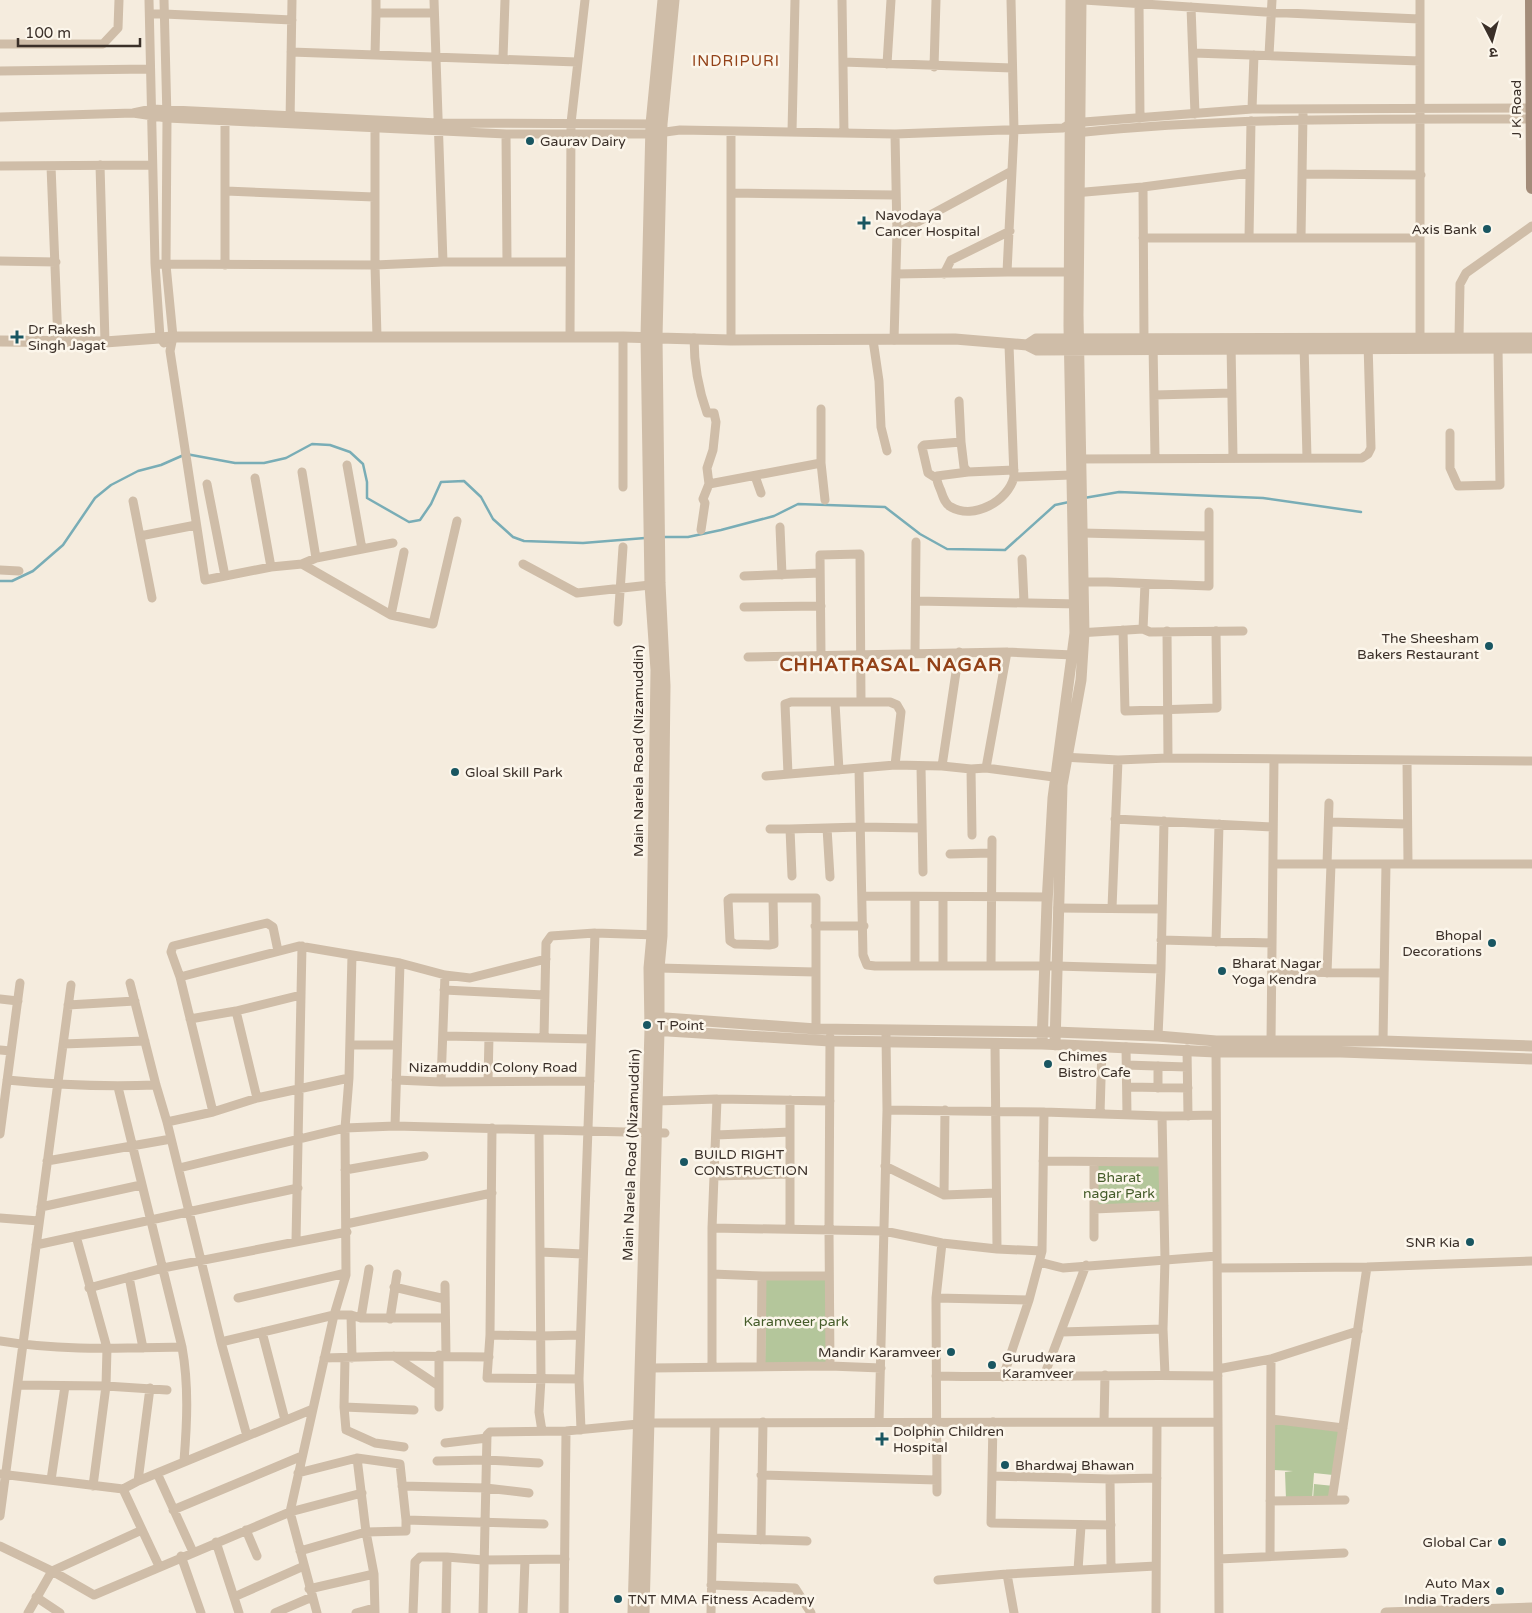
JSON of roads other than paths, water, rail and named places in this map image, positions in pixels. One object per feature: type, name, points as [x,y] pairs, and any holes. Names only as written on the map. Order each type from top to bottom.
[{"type":"main road","name":"J K Road","points":[[1531,0],[1532,188]]},
{"type":"street","points":[[0,44],[103,44],[118,28],[119,0]]},
{"type":"street","points":[[149,0],[155,264],[160,337],[170,351]]},
{"type":"street","points":[[164,0],[166,264],[173,337],[170,351],[205,580],[270,567],[302,564],[316,558],[393,544]]},
{"type":"street","points":[[290,121],[292,0]]},
{"type":"street","points":[[375,55],[376,0]]},
{"type":"street","points":[[434,0],[443,262]]},
{"type":"street","points":[[503,58],[505,0]]},
{"type":"street","points":[[570,337],[570,134],[585,0]]},
{"type":"street","points":[[655,549],[651,337],[656,129],[663,0]]},
{"type":"street","points":[[656,129],[674,0]]},
{"type":"street","points":[[792,132],[795,0]]},
{"type":"street","points":[[842,0],[844,133]]},
{"type":"street","points":[[887,64],[891,0]]},
{"type":"street","points":[[934,67],[936,0]]},
{"type":"street","points":[[1007,272],[1014,130],[1011,0]]},
{"type":"street","points":[[1071,0],[1075,193],[1075,483],[1084,582],[1080,604]]},
{"type":"street","points":[[1073,128],[1082,0],[1272,13],[1419,19]]},
{"type":"street","points":[[1269,55],[1272,0]]},
{"type":"street","points":[[1420,0],[1420,338]]},
{"type":"street","points":[[1139,4],[1140,118]]},
{"type":"street","points":[[1191,7],[1195,114]]},
{"type":"street","points":[[376,13],[434,13]]},
{"type":"street","points":[[150,14],[292,20]]},
{"type":"street","points":[[291,52],[577,62]]},
{"type":"street","points":[[1194,52],[1420,61]]},
{"type":"street","points":[[1252,109],[1254,55]]},
{"type":"street","points":[[843,62],[934,67],[1012,68]]},
{"type":"street","points":[[0,71],[149,66],[165,63]]},
{"type":"street","points":[[1073,128],[1140,118],[1252,109],[1532,108]]},
{"type":"street","points":[[1301,238],[1303,109]]},
{"type":"street","points":[[0,116],[152,113],[438,127],[506,134],[570,134],[656,129]]},
{"type":"street","points":[[166,114],[225,120],[290,121],[375,128],[571,123],[680,130],[895,134],[1251,121],[1421,118],[1532,119]]},
{"type":"street","points":[[225,120],[225,265]]},
{"type":"street","points":[[1249,238],[1251,121]]},
{"type":"street","points":[[375,128],[374,197],[377,337]]},
{"type":"street","points":[[731,131],[731,340]]},
{"type":"street","points":[[506,134],[507,262]]},
{"type":"street","points":[[894,340],[897,233],[895,134]]},
{"type":"street","points":[[100,165],[105,342]]},
{"type":"street","points":[[0,166],[152,165]]},
{"type":"street","points":[[51,166],[58,342]]},
{"type":"street","points":[[897,233],[1012,171]]},
{"type":"street","points":[[1075,193],[1142,187],[1250,173]]},
{"type":"street","points":[[1303,174],[1421,176]]},
{"type":"street","points":[[1142,187],[1143,238],[1154,395],[1155,457]]},
{"type":"street","points":[[226,191],[374,197]]},
{"type":"street","points":[[731,193],[896,196]]},
{"type":"street","points":[[1459,338],[1460,284],[1462,278],[1532,226]]},
{"type":"street","points":[[944,274],[951,260],[1010,231]]},
{"type":"street","points":[[1143,238],[1420,238]]},
{"type":"street","points":[[0,261],[56,262]]},
{"type":"street","points":[[155,264],[375,265],[443,262],[569,262]]},
{"type":"street","points":[[896,274],[1074,272]]},
{"type":"street","points":[[0,341],[105,342],[160,337],[651,337],[731,340],[955,340],[1027,345],[1037,350],[1074,345],[1150,343],[1368,344],[1532,348]]},
{"type":"street","points":[[623,337],[623,487]]},
{"type":"street","points":[[694,338],[694,364],[700,394],[707,413],[714,413],[716,422],[713,450],[707,468],[709,484],[704,499],[701,530]]},
{"type":"street","points":[[1368,344],[1420,338],[1532,338]]},
{"type":"street","points":[[873,340],[879,381],[881,427],[887,451]]},
{"type":"street","points":[[1231,344],[1233,457]]},
{"type":"street","points":[[1304,344],[1307,458]]},
{"type":"street","points":[[1076,459],[1155,457],[1362,458],[1368,454],[1371,448],[1368,344]]},
{"type":"street","points":[[961,442],[924,445],[922,447],[928,473],[936,478],[944,500],[950,507],[964,511],[985,509],[1012,485],[1014,474],[1009,345]]},
{"type":"street","points":[[1450,433],[1450,468],[1458,486],[1500,485],[1498,348]]},
{"type":"street","points":[[1154,395],[1232,393]]},
{"type":"street","points":[[959,401],[964,467],[968,472]]},
{"type":"street","points":[[821,409],[821,463],[825,500]]},
{"type":"street","points":[[1075,483],[1076,459]]},
{"type":"street","points":[[709,484],[821,463]]},
{"type":"street","points":[[347,465],[362,550]]},
{"type":"street","points":[[302,472],[316,558]]},
{"type":"street","points":[[936,478],[938,475],[968,472],[1014,474],[1075,483]]},
{"type":"street","points":[[755,476],[761,492]]},
{"type":"street","points":[[255,478],[270,567]]},
{"type":"street","points":[[207,484],[225,576]]},
{"type":"street","points":[[133,500],[152,598]]},
{"type":"street","points":[[1084,582],[1209,586],[1209,512]]},
{"type":"street","points":[[302,564],[391,615],[433,624],[457,521]]},
{"type":"street","points":[[1079,524],[1208,536]]},
{"type":"street","points":[[1042,1038],[1047,897],[1059,778],[1081,680],[1079,524]]},
{"type":"street","points":[[140,536],[196,525]]},
{"type":"street","points":[[780,527],[782,575]]},
{"type":"street","points":[[916,542],[916,654]]},
{"type":"street","points":[[618,622],[623,547]]},
{"type":"street","name":"Main Narela Road (Nizamuddin)","points":[[633,1613],[644,1423],[656,1133],[655,1018],[659,968],[657,935],[656,670],[650,585],[655,549]]},
{"type":"street","name":"Main Narela Road (Nizamuddin)","points":[[655,549],[660,583],[665,686],[657,935],[649,968],[655,1018]]},
{"type":"street","points":[[391,615],[404,552]]},
{"type":"street","points":[[821,655],[820,555],[860,554],[861,702]]},
{"type":"street","points":[[1022,559],[1024,602]]},
{"type":"street","points":[[523,564],[577,593],[650,585]]},
{"type":"street","points":[[0,570],[20,571]]},
{"type":"street","points":[[744,576],[820,573]]},
{"type":"street","points":[[1142,629],[1145,584]]},
{"type":"street","points":[[916,601],[1080,604]]},
{"type":"street","points":[[744,607],[820,606]]},
{"type":"street","points":[[1080,633],[1142,629],[1150,632],[1242,631]]},
{"type":"street","points":[[1122,630],[1125,711],[1217,708],[1216,631]]},
{"type":"street","points":[[1167,632],[1168,758]]},
{"type":"street","points":[[1063,757],[1073,655],[1080,633]]},
{"type":"street","points":[[942,766],[959,652]]},
{"type":"street","points":[[748,657],[959,652],[1073,655]]},
{"type":"street","points":[[986,768],[1007,652]]},
{"type":"street","points":[[788,774],[785,704],[890,702],[897,704],[901,712],[895,765]]},
{"type":"street","points":[[835,703],[839,770]]},
{"type":"street","points":[[1063,757],[1118,760],[1168,758],[1532,762]]},
{"type":"street","points":[[1271,1041],[1274,759]]},
{"type":"street","points":[[1112,908],[1118,760]]},
{"type":"street","points":[[1407,760],[1408,864]]},
{"type":"street","points":[[766,776],[895,765],[986,768],[1059,778]]},
{"type":"street","points":[[921,766],[923,872]]},
{"type":"street","points":[[859,769],[864,926],[863,955],[867,964],[875,966],[1056,966],[1161,969]]},
{"type":"street","points":[[971,769],[972,835]]},
{"type":"street","points":[[1055,1045],[1059,778]]},
{"type":"street","points":[[1327,973],[1329,803]]},
{"type":"street","points":[[1115,819],[1273,827]]},
{"type":"street","points":[[1158,1036],[1164,822]]},
{"type":"street","points":[[1329,822],[1407,824]]},
{"type":"street","points":[[1216,942],[1219,824]]},
{"type":"street","points":[[827,828],[830,877]]},
{"type":"street","points":[[770,829],[922,828]]},
{"type":"street","points":[[790,829],[792,876]]},
{"type":"street","points":[[991,966],[992,840]]},
{"type":"street","points":[[950,854],[991,853]]},
{"type":"street","points":[[1273,864],[1532,864]]},
{"type":"street","points":[[1383,1041],[1386,864]]},
{"type":"street","points":[[863,896],[915,898],[1047,897]]},
{"type":"street","points":[[773,899],[774,944],[735,944],[730,940],[728,900],[731,898],[816,898],[816,1029]]},
{"type":"street","points":[[915,898],[915,965]]},
{"type":"street","points":[[943,966],[944,898]]},
{"type":"street","points":[[1058,908],[1162,909]]},
{"type":"street","points":[[213,1112],[180,977],[171,952],[173,946],[267,923],[273,927],[278,951]]},
{"type":"street","points":[[815,926],[864,926]]},
{"type":"street","points":[[581,1430],[580,1335],[595,933]]},
{"type":"street","points":[[544,1037],[546,942],[551,936],[595,933],[657,935]]},
{"type":"street","points":[[1161,940],[1272,943]]},
{"type":"street","points":[[180,977],[299,946],[400,963],[445,975],[470,978],[546,960]]},
{"type":"street","points":[[296,1241],[302,946]]},
{"type":"street","points":[[317,1613],[290,1512],[334,1315],[346,1273],[345,1128],[349,1078],[352,955]]},
{"type":"street","points":[[395,1126],[400,963]]},
{"type":"street","points":[[659,968],[815,972]]},
{"type":"street","points":[[1272,972],[1384,973]]},
{"type":"street","points":[[441,1082],[445,975]]},
{"type":"street","points":[[0,1134],[20,983]]},
{"type":"street","points":[[130,983],[179,1168],[246,1436]]},
{"type":"street","points":[[0,1516],[3,1474],[18,1385],[71,985]]},
{"type":"street","points":[[444,990],[544,994]]},
{"type":"street","points":[[190,1019],[236,1011],[302,995]]},
{"type":"street","points":[[0,999],[18,1002]]},
{"type":"street","points":[[68,1005],[135,1001]]},
{"type":"street","points":[[236,1011],[257,1098]]},
{"type":"street","points":[[655,1018],[816,1029],[830,1035],[886,1030],[1042,1038],[1055,1045],[1187,1049],[1271,1041],[1383,1041],[1532,1046]]},
{"type":"street","points":[[655,1030],[830,1035],[886,1042],[995,1044],[1042,1038],[1055,1032],[1158,1036],[1216,1046],[1532,1058]]},
{"type":"street","name":"Main Narela Road (Nizamuddin)","points":[[644,1613],[644,1423],[650,1368],[657,1101],[655,1030]]},
{"type":"street","points":[[879,1422],[887,1110],[886,1030]]},
{"type":"street","points":[[830,1035],[830,1366]]},
{"type":"street","name":"Nizamuddin Colony Road","points":[[442,1036],[591,1039]]},
{"type":"street","points":[[488,1081],[489,1037]]},
{"type":"street","points":[[63,1044],[145,1041]]},
{"type":"street","points":[[995,1044],[997,1249]]},
{"type":"street","points":[[350,1045],[397,1045]]},
{"type":"street","points":[[1100,1114],[1102,1046]]},
{"type":"street","points":[[1216,1046],[1220,1613]]},
{"type":"street","points":[[1126,1047],[1127,1115]]},
{"type":"street","points":[[1187,1049],[1188,1116]]},
{"type":"street","points":[[0,1050],[11,1051]]},
{"type":"street","points":[[1126,1065],[1187,1067]]},
{"type":"street","points":[[1158,1066],[1158,1088]]},
{"type":"street","points":[[167,1122],[213,1112],[257,1098],[349,1078]]},
{"type":"street","points":[[7,1080],[58,1085],[118,1087],[156,1085]]},
{"type":"street","name":"Nizamuddin Colony Road","points":[[396,1080],[441,1082],[590,1081]]},
{"type":"street","points":[[118,1087],[141,1185],[164,1268],[186,1369],[188,1395],[184,1461]]},
{"type":"street","points":[[1127,1087],[1188,1088]]},
{"type":"street","points":[[657,1101],[717,1099],[830,1101]]},
{"type":"street","points":[[712,1367],[712,1228],[717,1099]]},
{"type":"street","points":[[790,1100],[790,1229]]},
{"type":"street","points":[[887,1110],[1162,1116],[1216,1115]]},
{"type":"street","points":[[944,1195],[945,1110]]},
{"type":"street","points":[[1003,1377],[1029,1300],[1042,1251],[1044,1112]]},
{"type":"street","points":[[1162,1116],[1165,1375]]},
{"type":"street","points":[[179,1168],[345,1128],[395,1126],[656,1133]]},
{"type":"street","points":[[492,1128],[488,1378],[579,1379]]},
{"type":"street","points":[[539,1130],[541,1336],[539,1412],[542,1431]]},
{"type":"street","points":[[716,1135],[790,1132]]},
{"type":"street","points":[[48,1161],[171,1139]]},
{"type":"street","points":[[345,1170],[424,1156]]},
{"type":"street","points":[[1043,1161],[1162,1162]]},
{"type":"street","points":[[1094,1162],[1094,1237]]},
{"type":"street","points":[[885,1166],[944,1195],[996,1193]]},
{"type":"street","points":[[714,1176],[789,1174]]},
{"type":"street","points":[[41,1206],[141,1185]]},
{"type":"street","points":[[36,1245],[298,1188]]},
{"type":"street","points":[[89,1288],[164,1268],[296,1241],[492,1193]]},
{"type":"street","points":[[1094,1208],[1164,1206]]},
{"type":"street","points":[[0,1218],[39,1221]]},
{"type":"street","points":[[712,1228],[884,1231],[942,1243],[997,1249],[1042,1251]]},
{"type":"street","points":[[76,1236],[107,1348],[106,1386],[93,1486]]},
{"type":"street","points":[[937,1492],[936,1298],[942,1243]]},
{"type":"street","points":[[540,1252],[583,1254]]},
{"type":"street","points":[[1039,1262],[1064,1268],[1217,1256]]},
{"type":"street","points":[[1218,1268],[1532,1261]]},
{"type":"street","points":[[1044,1376],[1086,1266]]},
{"type":"street","points":[[1332,1500],[1368,1266]]},
{"type":"street","points":[[361,1318],[370,1269]]},
{"type":"street","points":[[238,1298],[346,1273]]},
{"type":"street","points":[[390,1319],[397,1274]]},
{"type":"street","points":[[712,1274],[829,1276]]},
{"type":"street","points":[[762,1276],[762,1367]]},
{"type":"street","points":[[129,1278],[144,1348]]},
{"type":"street","points":[[439,1407],[445,1318],[445,1285]]},
{"type":"street","points":[[394,1287],[445,1299]]},
{"type":"street","points":[[936,1298],[1029,1300]]},
{"type":"street","points":[[221,1342],[334,1315],[390,1319],[445,1318]]},
{"type":"street","points":[[351,1315],[344,1407],[346,1430],[375,1443],[404,1446]]},
{"type":"street","points":[[1061,1332],[1163,1329]]},
{"type":"street","points":[[936,1376],[1165,1375],[1218,1372],[1271,1359],[1358,1331]]},
{"type":"street","points":[[262,1332],[285,1420]]},
{"type":"street","points":[[490,1335],[580,1335]]},
{"type":"street","points":[[0,1342],[23,1345],[107,1348],[182,1348]]},
{"type":"street","points":[[324,1358],[394,1356],[489,1357]]},
{"type":"street","points":[[394,1356],[439,1386]]},
{"type":"street","points":[[1270,1556],[1271,1359]]},
{"type":"street","points":[[650,1368],[830,1366],[881,1368]]},
{"type":"street","points":[[1104,1375],[1104,1422]]},
{"type":"street","points":[[18,1385],[106,1386],[167,1390]]},
{"type":"street","points":[[51,1480],[65,1386]]},
{"type":"street","points":[[138,1481],[150,1388]]},
{"type":"street","points":[[344,1407],[414,1410]]},
{"type":"street","points":[[3,1474],[123,1489],[184,1461],[313,1409]]},
{"type":"street","points":[[1271,1419],[1343,1428]]},
{"type":"street","points":[[761,1540],[763,1422]]},
{"type":"street","points":[[993,1422],[991,1523],[1110,1525]]},
{"type":"street","points":[[483,1613],[486,1460],[487,1435],[490,1432],[566,1431],[644,1423],[1218,1422]]},
{"type":"street","points":[[711,1613],[715,1423]]},
{"type":"street","points":[[1156,1613],[1157,1423]]},
{"type":"street","points":[[564,1613],[566,1431]]},
{"type":"street","points":[[445,1443],[487,1438]]},
{"type":"street","points":[[173,1510],[302,1456]]},
{"type":"street","points":[[298,1473],[357,1458],[400,1464],[406,1520],[406,1531],[366,1532],[300,1551]]},
{"type":"street","points":[[356,1613],[375,1611],[374,1574],[366,1532],[357,1458]]},
{"type":"street","points":[[437,1461],[486,1460],[539,1463]]},
{"type":"street","points":[[157,1473],[193,1552]]},
{"type":"street","points":[[761,1475],[937,1480]]},
{"type":"street","points":[[992,1476],[1110,1479],[1157,1478]]},
{"type":"street","points":[[1110,1479],[1111,1568]]},
{"type":"street","points":[[402,1486],[486,1488],[529,1493]]},
{"type":"street","points":[[123,1489],[159,1566]]},
{"type":"street","points":[[1,1549],[52,1571],[94,1595],[181,1556],[290,1512],[362,1493]]},
{"type":"street","points":[[1270,1501],[1345,1500]]},
{"type":"street","points":[[406,1520],[544,1524]]},
{"type":"street","points":[[1078,1570],[1081,1526]]},
{"type":"street","points":[[28,1613],[52,1571],[142,1530]]},
{"type":"street","points":[[246,1530],[257,1556]]},
{"type":"street","points":[[713,1538],[807,1541]]},
{"type":"street","points":[[216,1542],[239,1613]]},
{"type":"street","points":[[1219,1559],[1344,1553]]},
{"type":"street","points":[[181,1556],[202,1613]]},
{"type":"street","points":[[413,1613],[415,1562],[420,1557],[483,1560],[565,1559]]},
{"type":"street","points":[[446,1613],[448,1557]]},
{"type":"street","points":[[523,1613],[525,1560]]},
{"type":"street","points":[[234,1597],[304,1566]]},
{"type":"street","points":[[938,1580],[1007,1574],[1156,1566]]},
{"type":"street","points":[[275,1613],[311,1593],[374,1574]]},
{"type":"street","points":[[1007,1574],[1014,1613]]},
{"type":"street","points":[[711,1585],[795,1588],[811,1613]]},
{"type":"street","points":[[36,1597],[60,1613]]},
{"type":"street","points":[[1386,1613],[1532,1608]]},
{"type":"waterway","points":[[0,581],[12,581],[33,571],[63,545],[95,498],[111,485],[138,471],[161,465],[186,454],[235,463],[264,463],[286,458],[312,444],[330,445],[350,452],[363,464],[367,482],[367,498],[409,522],[420,520],[431,504],[441,482],[464,481],[481,497],[493,519],[513,537],[524,541],[583,543],[645,538]]},
{"type":"waterway","points":[[1084,498],[1119,492],[1263,498],[1361,512]]},
{"type":"waterway","points":[[663,537],[688,537],[721,530],[774,516],[798,504],[885,507],[920,534],[947,549],[1005,550],[1055,505],[1069,502]]},
{"type":"place","name":"Gaurav Dairy","points":[[530,141]]},
{"type":"place","name":"Navodaya Cancer Hospital","points":[[864,223]]},
{"type":"place","name":"Axis Bank","points":[[1487,229]]},
{"type":"place","name":"Dr Rakesh Singh Jagat","points":[[17,337]]},
{"type":"place","name":"The Sheesham Bakers Restaurant","points":[[1489,646]]},
{"type":"place","name":"Gloal Skill Park","points":[[455,772]]},
{"type":"place","name":"Bhopal Decorations","points":[[1492,943]]},
{"type":"place","name":"Bharat Nagar Yoga Kendra","points":[[1222,971]]},
{"type":"place","name":"T Point","points":[[647,1025]]},
{"type":"place","name":"Chimes Bistro Cafe","points":[[1048,1064]]},
{"type":"place","name":"BUILD RIGHT CONSTRUCTION","points":[[684,1162]]},
{"type":"place","name":"SNR Kia","points":[[1470,1242]]},
{"type":"place","name":"Mandir Karamveer","points":[[951,1352]]},
{"type":"place","name":"Gurudwara Karamveer","points":[[992,1365]]},
{"type":"place","name":"Dolphin Children Hospital","points":[[882,1439]]},
{"type":"place","name":"Bhardwaj Bhawan","points":[[1005,1465]]},
{"type":"place","name":"Global Car","points":[[1502,1542]]},
{"type":"place","name":"Auto Max India Traders","points":[[1500,1591]]},
{"type":"place","name":"TNT MMA Fitness Academy","points":[[618,1599]]},
{"type":"district","name":"INDRIPURI","points":[[736,61]]},
{"type":"district","name":"CHHATRASAL NAGAR","points":[[891,664]]},
{"type":"park label","name":"Bharat nagar Park","points":[[1119,1186]]},
{"type":"park label","name":"Karamveer park","points":[[796,1321]]}]
